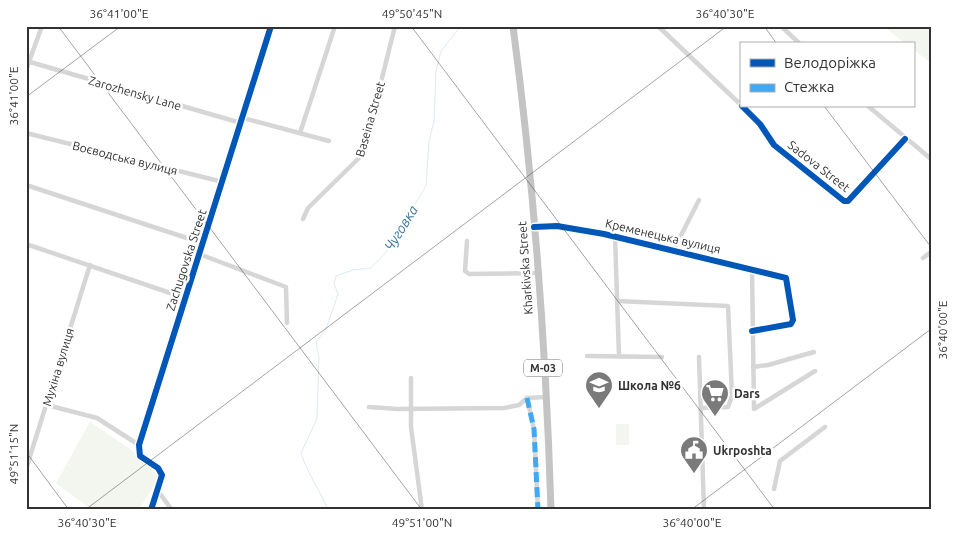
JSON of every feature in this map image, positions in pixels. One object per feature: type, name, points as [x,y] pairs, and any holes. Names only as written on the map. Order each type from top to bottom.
[{"type":"highway","name":"Kharkivska Street","points":[[513,26],[526,120],[551,510]]},
{"type":"street","points":[[26,70],[42,26]]},
{"type":"street","name":"Zachugovska Street","points":[[139,445],[272,26]]},
{"type":"street","points":[[300,133],[335,26]]},
{"type":"street","name":"Baseina Street","points":[[303,219],[308,208],[359,158],[369,130],[395,26]]},
{"type":"street","name":"Sadova Street","points":[[658,26],[740,105]]},
{"type":"street","points":[[781,26],[798,42]]},
{"type":"street","name":"Zarozhensky Lane","points":[[30,62],[242,121],[329,141]]},
{"type":"street","name":"Sadova Street","points":[[743,108],[760,124],[774,145],[844,201],[848,201],[905,139]]},
{"type":"street","points":[[870,108],[931,159]]},
{"type":"street","name":"Воєводська вулиця","points":[[26,133],[223,182]]},
{"type":"street","points":[[26,184],[202,243]]},
{"type":"street","points":[[674,249],[698,200]]},
{"type":"street","name":"Кременецька вулиця","points":[[534,227],[556,226],[615,236],[752,268],[786,278],[793,320],[791,324],[752,331]]},
{"type":"street","points":[[615,236],[618,356]]},
{"type":"street","points":[[467,241],[465,271],[469,274],[537,273]]},
{"type":"street","points":[[26,244],[185,298]]},
{"type":"street","points":[[924,258],[931,252]]},
{"type":"street","points":[[199,254],[286,287],[287,323]]},
{"type":"street","name":"Мухіна вулиця","points":[[26,468],[90,266]]},
{"type":"street","points":[[752,268],[754,410],[815,371]]},
{"type":"street","points":[[617,301],[728,306],[732,396],[728,407],[701,408]]},
{"type":"street","points":[[753,367],[768,365],[814,352]]},
{"type":"street","points":[[587,356],[662,357]]},
{"type":"street","points":[[699,357],[704,510]]},
{"type":"street","points":[[411,378],[411,427],[422,510]]},
{"type":"street","points":[[369,407],[512,407],[527,398],[545,397]]},
{"type":"street","points":[[527,398],[534,429],[538,510]]},
{"type":"street","points":[[47,404],[97,418],[139,445],[140,456],[158,468],[162,475],[151,510]]},
{"type":"street","points":[[774,489],[780,461],[825,427]]},
{"type":"street","points":[[158,491],[172,510]]},
{"type":"shaded area","points":[[883,26],[931,26],[931,63],[914,50],[914,42],[903,42]]},
{"type":"shaded area","points":[[90,422],[130,449],[159,477],[139,510],[92,510],[56,483]]},
{"type":"shaded area","points":[[616,424],[629,424],[629,445],[616,445]]},
{"type":"waterway","name":"Чуговка","points":[[328,510],[301,453],[317,419],[319,358],[316,342],[326,329],[338,294],[334,284],[336,276],[353,270],[371,268],[391,247],[396,235],[426,186],[429,141],[434,121],[436,71],[441,51],[461,26]]},
{"type":"marked path","points":[[527,398],[534,429],[538,510]]},
{"type":"cycle path","points":[[151,510],[162,475],[158,468],[140,456],[139,445],[271,26]]},
{"type":"cycle path","points":[[744,108],[760,124],[774,145],[844,201],[848,201],[905,139]]},
{"type":"cycle path","points":[[534,227],[557,226],[604,234],[786,278],[793,320],[791,324],[752,331]]},
{"type":"place","name":"Школа №6","points":[[599,409]]},
{"type":"place","name":"Dars","points":[[715,417]]},
{"type":"place","name":"Ukrposhta","points":[[694,474]]}]
